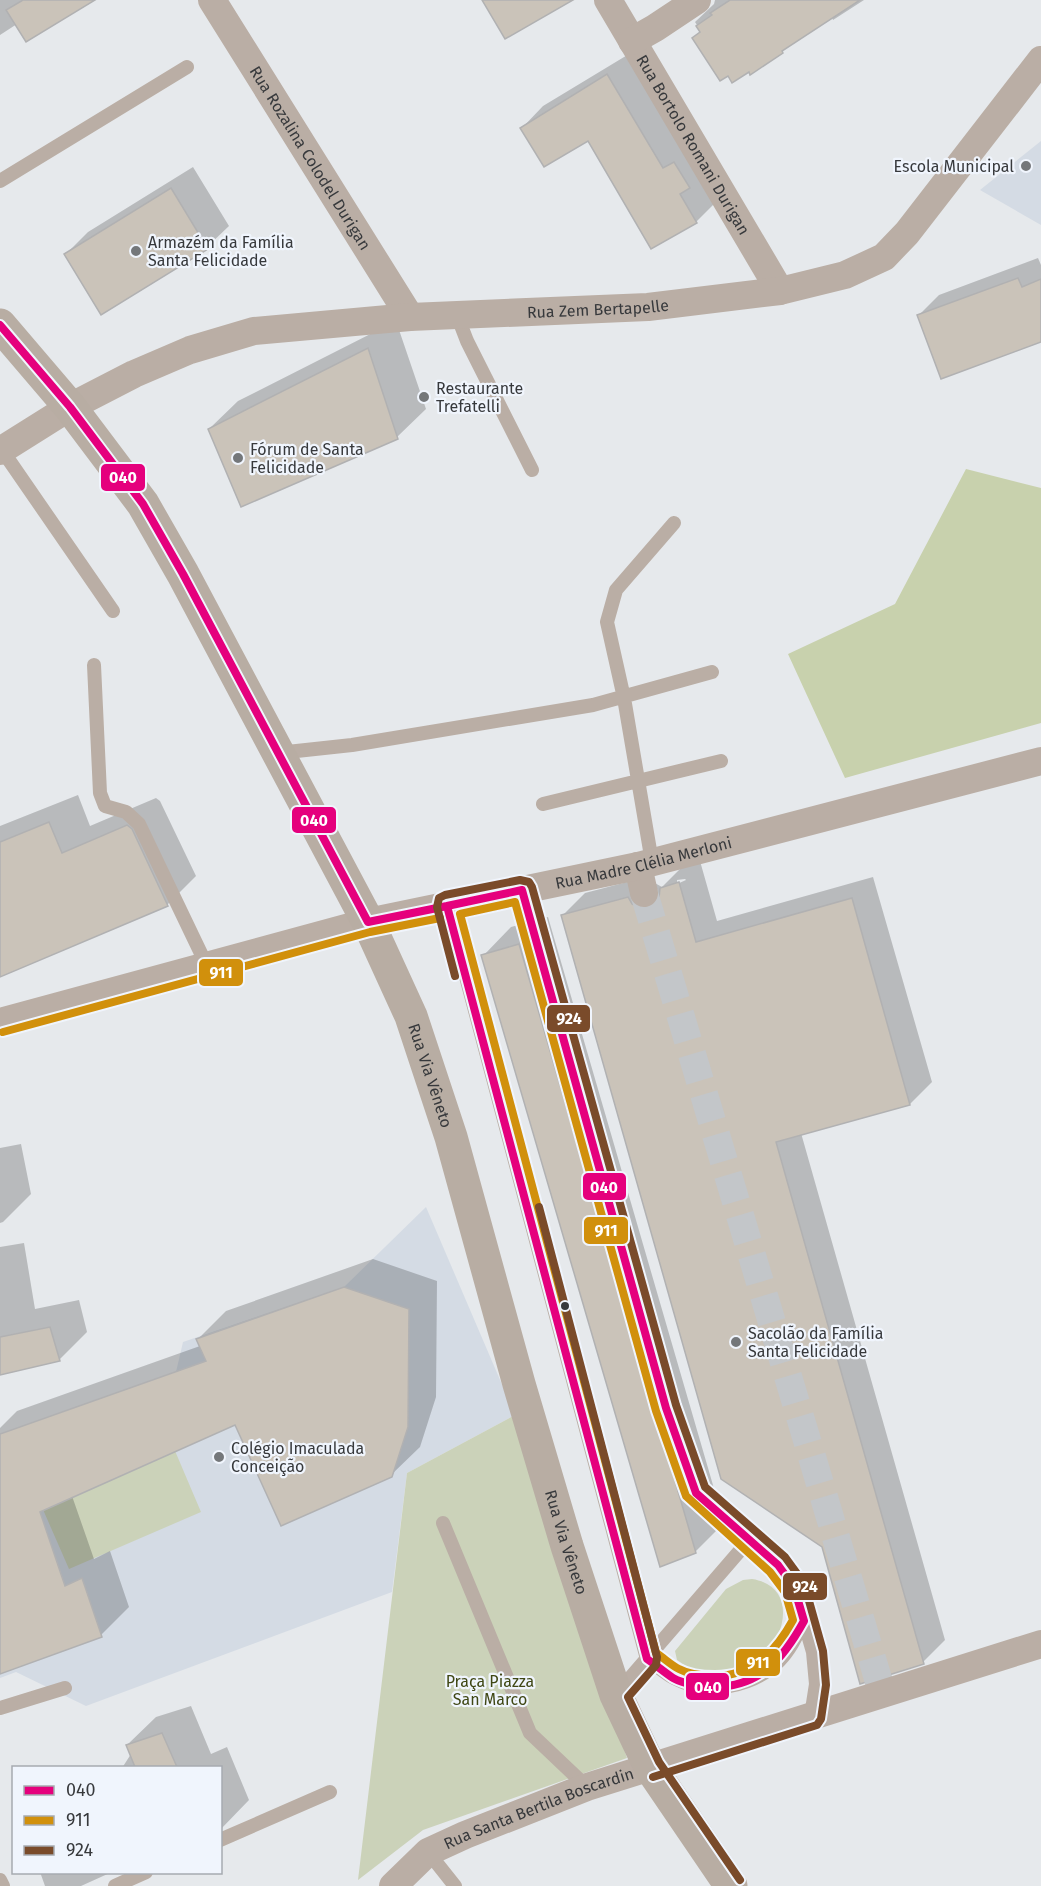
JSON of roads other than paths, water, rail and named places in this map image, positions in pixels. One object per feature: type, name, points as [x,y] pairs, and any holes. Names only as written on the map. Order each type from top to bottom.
[{"type":"main road","name":"Rua Via Vêneto","points":[[0,325],[70,407],[143,504],[368,922],[411,1016],[451,1137],[519,1384],[567,1546],[616,1695],[650,1767],[731,1886]]},
{"type":"street","name":"Rua Rozalina Colodel Durigan","points":[[212,0],[410,317]]},
{"type":"street","name":"Rua Bortolo Romani Durigan","points":[[608,0],[780,291]]},
{"type":"street","points":[[632,41],[698,0]]},
{"type":"street","name":"Rua Zem Bertapelle","points":[[1,450],[70,407],[134,374],[190,350],[254,331],[410,317],[648,306],[780,291],[845,275],[884,256],[907,233],[1041,60]]},
{"type":"street","name":"Rua Madre Clélia Merloni","points":[[0,1022],[368,922],[522,890],[645,873],[1041,761]]},
{"type":"street","name":"Rua Santa Bertila Boscardin","points":[[393,1886],[428,1852],[587,1787],[811,1716],[880,1688],[1041,1644]]},
{"type":"lane","points":[[0,181],[187,67]]},
{"type":"lane","points":[[457,315],[467,341],[532,470]]},
{"type":"lane","points":[[1,450],[113,611]]},
{"type":"lane","points":[[645,873],[639,781],[607,622],[616,590],[674,523]]},
{"type":"lane","points":[[94,665],[100,793],[105,806],[126,812],[139,824],[207,966]]},
{"type":"lane","points":[[278,753],[352,745],[592,705],[712,672]]},
{"type":"lane","points":[[543,804],[721,761]]},
{"type":"lane","points":[[522,890],[666,1408],[688,1472],[696,1493],[750,1539],[786,1574],[800,1602],[813,1652],[816,1684],[811,1716]]},
{"type":"lane","points":[[447,905],[647,1659],[675,1679],[702,1687],[729,1687],[756,1678],[778,1662],[804,1621]]},
{"type":"lane","points":[[444,1523],[530,1733],[587,1787]]},
{"type":"lane","points":[[616,1695],[750,1539]]},
{"type":"lane","points":[[0,1708],[65,1688]]},
{"type":"lane","points":[[222,1839],[330,1792]]},
{"type":"lane","points":[[428,1852],[455,1886]]},
{"type":"lane","points":[[115,1886],[142,1874]]},
{"type":"lane","points":[[0,1880],[3,1886]]},
{"type":"tunnel","points":[[644,893],[879,1682]]},
{"type":"place","name":"Escola Municipal","points":[[1026,166]]},
{"type":"place","name":"Armazém da Família Santa Felicidade","points":[[136,251]]},
{"type":"place","name":"Restaurante Trefatelli","points":[[424,397]]},
{"type":"place","name":"Fórum de Santa Felicidade","points":[[238,458]]},
{"type":"place","name":"Sacolão da Família Santa Felicidade","points":[[736,1342]]},
{"type":"place","name":"Colégio Imaculada Conceição","points":[[219,1457]]},
{"type":"park label","name":"Praça Piazza San Marco","points":[[490,1690]]}]
